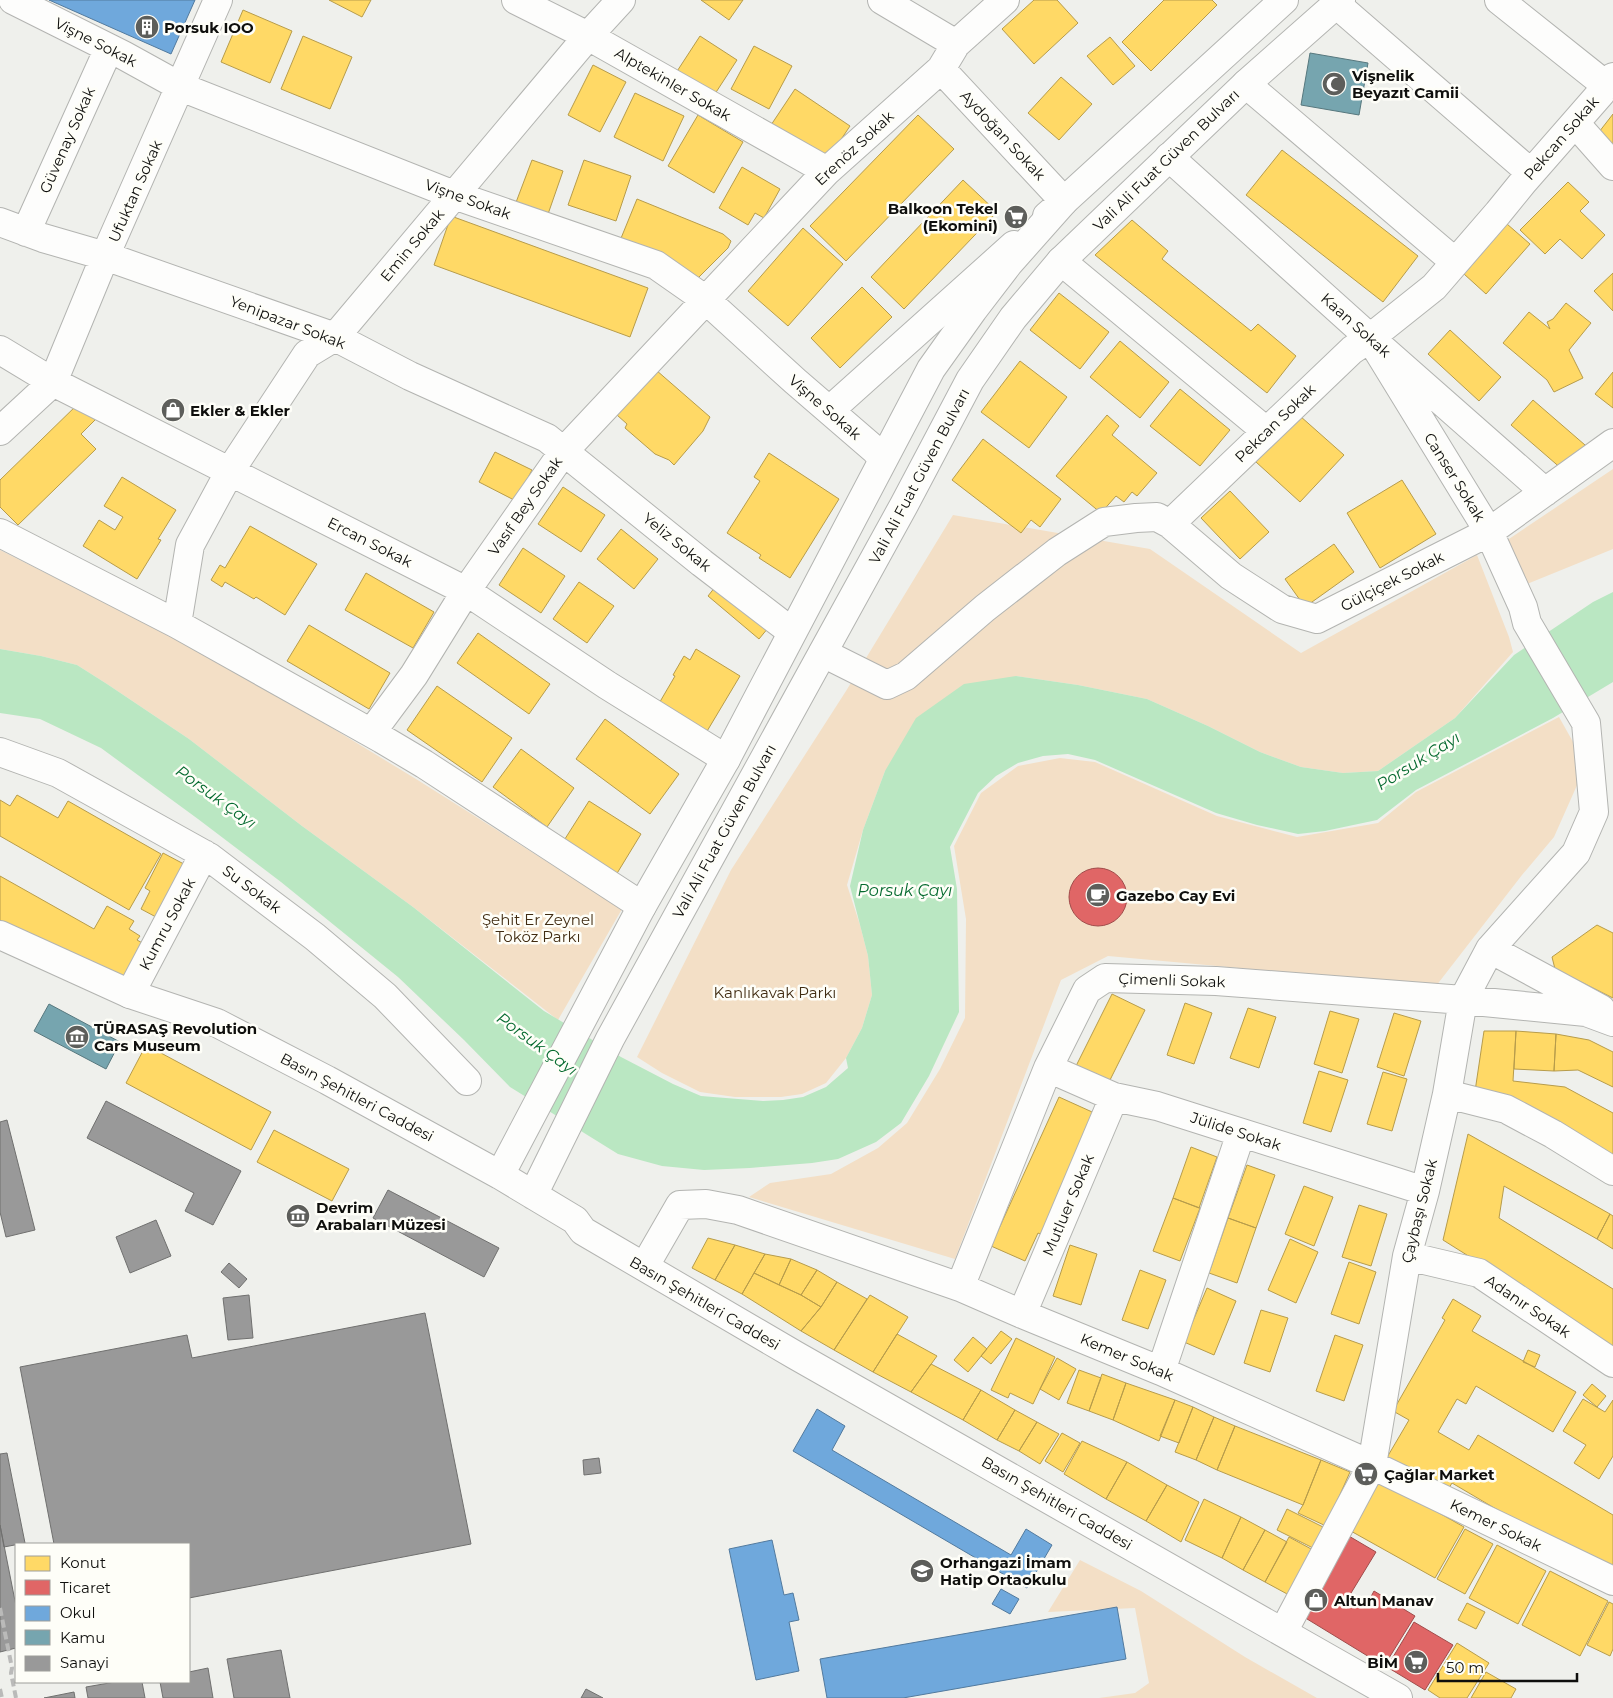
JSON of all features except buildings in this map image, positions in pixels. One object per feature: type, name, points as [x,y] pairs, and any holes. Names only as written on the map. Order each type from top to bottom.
[{"type":"street","name":"Vişne Sokak","points":[[13,0],[109,48],[181,87],[454,196],[656,265],[706,300],[884,458]]},
{"type":"street","name":"Ufuktan Sokak","points":[[53,382],[105,256],[218,0]]},
{"type":"street","name":"Alptekinler Sokak","points":[[516,0],[588,36],[827,171]]},
{"type":"street","name":"Emin Sokak","points":[[177,624],[190,545],[230,470],[307,354],[335,337],[588,36],[621,0]]},
{"type":"street","points":[[882,0],[956,44]]},
{"type":"street","name":"Erenöz Sokak","points":[[706,300],[827,171],[941,69],[956,44],[1005,0]]},
{"type":"street","points":[[830,410],[1064,201],[1284,0]]},
{"type":"street","points":[[1499,0],[1610,81]]},
{"type":"street","points":[[1339,2],[1531,173]]},
{"type":"street","name":"Vali Ali Fuat Güven Bulvarı","points":[[532,1196],[610,1039],[904,505],[970,380],[1013,318],[1061,261],[1246,84],[1339,2]]},
{"type":"street","name":"Güvenay Sokak","points":[[26,232],[109,48]]},
{"type":"street","name":"Aydoğan Sokak","points":[[941,69],[1064,201]]},
{"type":"street","name":"Pekcan Sokak","points":[[1170,524],[1352,350],[1434,287],[1610,81]]},
{"type":"street","points":[[1246,84],[1455,262]]},
{"type":"street","points":[[1575,123],[1613,166]]},
{"type":"street","name":"Kaan Sokak","points":[[1169,157],[1545,492]]},
{"type":"street","points":[[500,1175],[642,906],[726,759],[931,369],[1009,263],[1064,201]]},
{"type":"street","name":"Yenipazar Sokak","points":[[0,222],[26,232],[105,256],[335,337],[410,376],[547,438],[564,451]]},
{"type":"street","points":[[1061,261],[1266,431]]},
{"type":"street","name":"Vasıf Bey Sokak","points":[[372,733],[414,676],[466,592],[564,451],[706,300]]},
{"type":"street","name":"Canser Sokak","points":[[1370,338],[1489,532],[1522,607],[1527,623],[1586,723],[1607,812]]},
{"type":"street","name":"Ercan Sokak","points":[[0,350],[53,382],[230,470],[466,592],[607,685],[726,759]]},
{"type":"street","points":[[0,431],[53,382]]},
{"type":"street","name":"Gülçiçek Sokak","points":[[1170,524],[1231,576],[1282,610],[1317,620],[1489,532],[1613,443]]},
{"type":"street","name":"Yeliz Sokak","points":[[564,451],[702,563],[792,632]]},
{"type":"street","points":[[823,653],[887,685],[906,676],[985,608],[1058,552],[1104,522],[1136,518],[1157,518],[1170,524]]},
{"type":"street","points":[[0,533],[177,624],[372,733],[424,764],[642,906]]},
{"type":"street","name":"Su Sokak","points":[[0,752],[58,773],[204,854],[315,937],[385,996],[467,1080]]},
{"type":"street","name":"Çaybaşı Sokak","points":[[1283,1632],[1372,1465],[1407,1256],[1447,1094],[1463,1000],[1490,949],[1576,853],[1607,812]]},
{"type":"street","name":"Kumru Sokak","points":[[130,994],[204,854]]},
{"type":"street","name":"Basın Şehitleri Caddesi","points":[[0,934],[130,994],[217,1023],[327,1080],[500,1175],[532,1196],[575,1220],[583,1231],[731,1318],[1398,1698]]},
{"type":"street","points":[[1490,949],[1613,1016]]},
{"type":"street","name":"Çimenli Sokak","points":[[960,1287],[1048,1068],[1087,990],[1105,978],[1216,981],[1463,1000],[1586,1012],[1613,1022]]},
{"type":"street","name":"Jülide Sokak","points":[[1048,1068],[1114,1097],[1157,1106],[1424,1191]]},
{"type":"street","points":[[1447,1094],[1506,1109],[1613,1171]]},
{"type":"street","name":"Mutluer Sokak","points":[[1022,1314],[1114,1097]]},
{"type":"street","points":[[1161,1371],[1241,1133]]},
{"type":"street","name":"Kemer Sokak","points":[[650,1257],[680,1206],[706,1204],[738,1210],[960,1287],[1161,1371],[1372,1465],[1613,1581]]},
{"type":"street","points":[[575,1220],[589,1221],[712,1294],[731,1318]]},
{"type":"street","name":"Adanır Sokak","points":[[1407,1256],[1479,1273],[1613,1363]]},
{"type":"green space","points":[[1613,469],[1613,549],[1527,584],[1503,543]]},
{"type":"green space","name":"Kanlıkavak Parkı","points":[[953,515],[1150,549],[1301,653],[1477,555],[1513,652],[1455,718],[1378,771],[1343,773],[1301,767],[1260,752],[1147,699],[1078,685],[1016,676],[885,771],[863,830],[847,885],[868,956],[872,995],[862,1028],[846,1058],[826,1083],[802,1094],[781,1097],[735,1097],[700,1092],[662,1073],[637,1057],[731,870],[846,691]]},
{"type":"green space","name":"Şehit Er Zeynel Toköz Parkı","points":[[0,550],[225,663],[416,779],[622,909],[558,1020],[413,907],[302,826],[189,739],[107,684],[77,665],[0,649]]},
{"type":"green space","points":[[1559,717],[1577,749],[1578,783],[1554,837],[1436,986],[1108,956],[1061,980],[955,1259],[749,1197],[770,1183],[831,1174],[878,1148],[907,1123],[940,1069],[965,1018],[966,919],[954,846],[981,793],[1018,766],[1060,758],[1095,762],[1217,816],[1297,837],[1378,823],[1416,792]]},
{"type":"green space","points":[[1080,1560],[1141,1591],[1245,1657],[1317,1698],[1099,1698],[1135,1693],[1149,1683],[1135,1608],[1048,1612]]},
{"type":"water","name":"Porsuk Çayı","points":[[1613,592],[1613,682],[1553,718],[1416,790],[1377,820],[1325,831],[1298,834],[1216,813],[1095,760],[1068,754],[1043,756],[1018,763],[996,776],[978,793],[950,847],[957,889],[959,1012],[929,1076],[901,1123],[876,1142],[838,1159],[750,1168],[704,1170],[662,1166],[618,1154],[510,1087],[398,977],[281,882],[101,748],[40,719],[0,713],[0,649],[77,665],[189,739],[302,826],[413,907],[544,1011],[621,1057],[701,1096],[763,1101],[783,1100],[803,1097],[826,1087],[848,1068],[846,1058],[862,1028],[872,995],[868,956],[850,886],[863,830],[885,771],[916,718],[964,684],[1016,676],[1078,685],[1147,699],[1260,752],[1301,767],[1343,773],[1378,771],[1455,718],[1514,655],[1593,602]]},
{"type":"railway","points":[[0,1608],[16,1698]]},
{"type":"railway","points":[[0,1689],[2,1698]]},
{"type":"place","name":"Porsuk IOO","points":[[147,27]]},
{"type":"place","name":"Vişnelik Beyazıt Camii","points":[[1334,84]]},
{"type":"place","name":"Balkoon Tekel (Ekomini)","points":[[1016,217]]},
{"type":"place","name":"Ekler & Ekler","points":[[173,410]]},
{"type":"place","name":"Gazebo Cay Evi","points":[[1098,895]]},
{"type":"place","name":"TÜRASAŞ Revolution Cars Museum","points":[[77,1037]]},
{"type":"place","name":"Devrim Arabaları Müzesi","points":[[298,1216]]},
{"type":"place","name":"Çağlar Market","points":[[1366,1474]]},
{"type":"place","name":"Orhangazi İmam Hatip Ortaokulu","points":[[922,1571]]},
{"type":"place","name":"Altun Manav","points":[[1316,1600]]},
{"type":"place","name":"BİM","points":[[1416,1662]]}]
